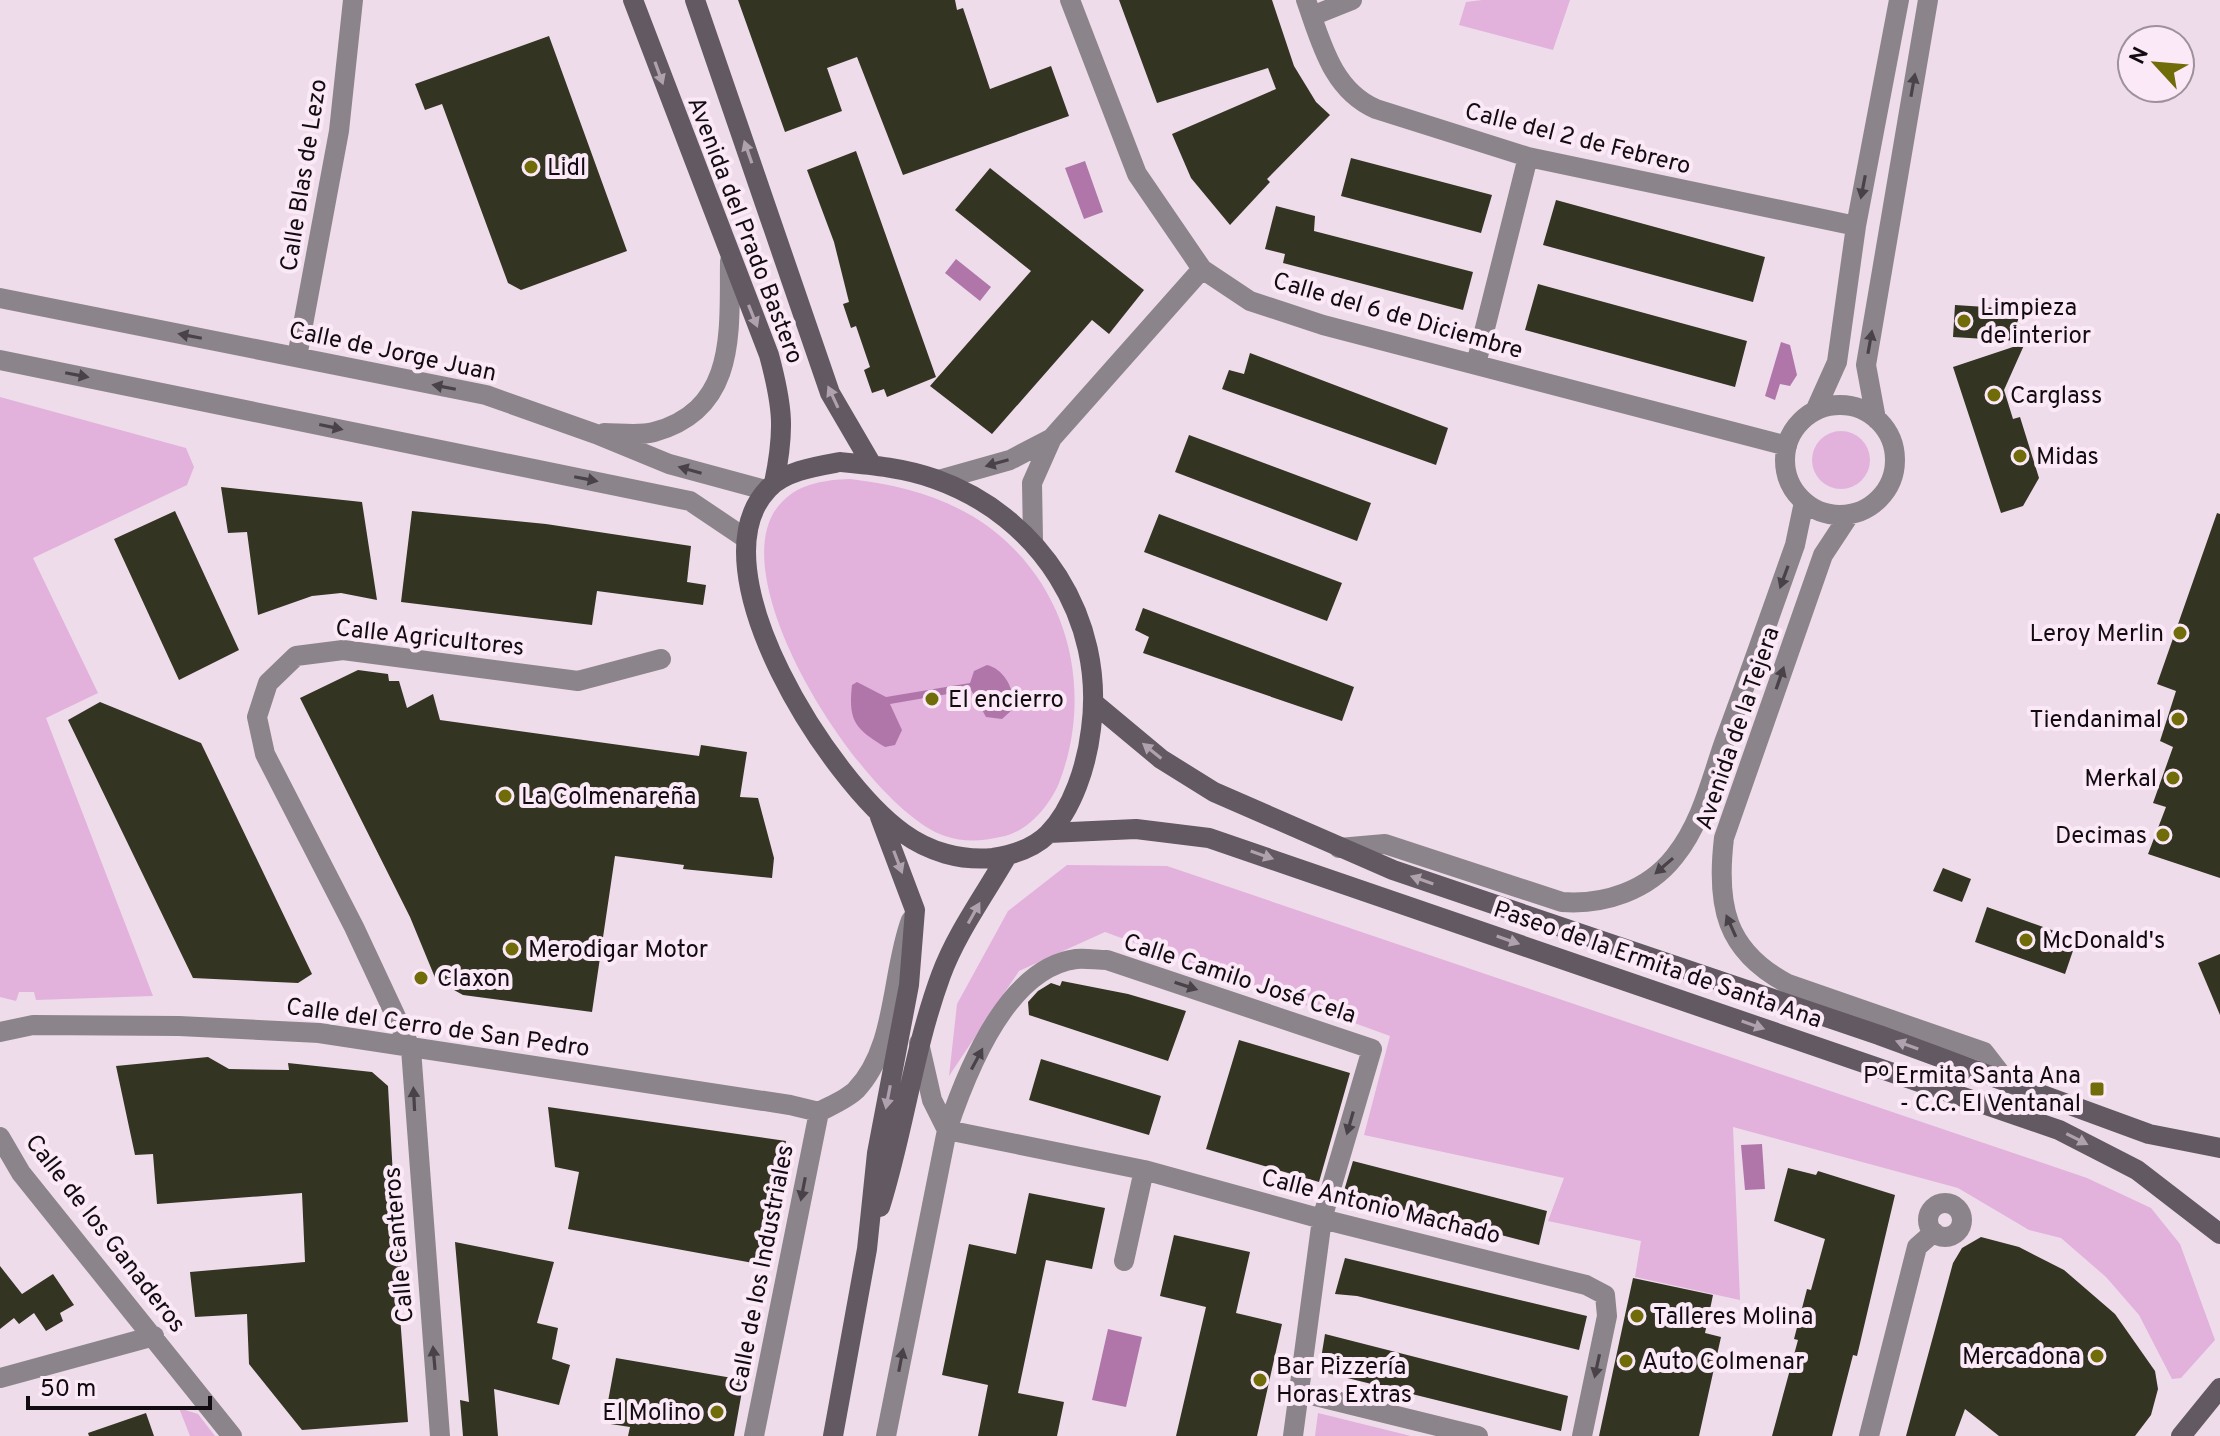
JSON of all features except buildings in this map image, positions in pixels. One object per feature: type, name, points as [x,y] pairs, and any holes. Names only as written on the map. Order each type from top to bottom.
[{"type":"main road","name":"Avenida del Prado Bastero","points":[[633,0],[730,261],[769,355],[782,405],[782,446],[770,487],[745,538]]},
{"type":"main road","name":"Avenida del Prado Bastero","points":[[695,0],[830,393],[872,465]]},
{"type":"main road","points":[[745,538],[753,605],[784,682],[829,756],[879,814],[934,851],[972,860],[1007,856],[1049,833],[1082,775],[1095,704],[1090,662],[1077,612],[1053,567],[1033,540],[987,504],[939,480],[872,465],[840,462],[808,469],[770,487]]},
{"type":"main road","name":"Paseo de la Ermita de Santa Ana","points":[[1095,704],[1161,759],[1214,792],[1393,870],[1879,1035],[2149,1134],[2220,1148]]},
{"type":"main road","points":[[833,1436],[867,1249],[877,1153],[909,985],[915,910],[879,814]]},
{"type":"main road","name":"Paseo de la Ermita de Santa Ana","points":[[1049,833],[1136,829],[1209,838],[1404,904],[2059,1130],[2137,1170],[2220,1234]]},
{"type":"main road","points":[[867,1249],[895,1158],[919,1042],[942,971],[1007,856]]},
{"type":"main road","points":[[2181,1436],[2219,1387]]},
{"type":"street","name":"Calle Blas de Lezo","points":[[297,357],[339,131],[353,0]]},
{"type":"street","name":"Calle del 6 de Diciembre","points":[[1070,0],[1137,174],[1202,269],[1250,301],[1323,325],[1787,446]]},
{"type":"street","points":[[1309,8],[1352,0]]},
{"type":"street","points":[[1815,411],[1837,362],[1856,226],[1899,0]]},
{"type":"street","points":[[1876,419],[1847,405],[1815,411],[1802,420],[1787,446],[1788,476],[1804,502],[1833,514],[1850,514],[1869,506],[1880,497],[1893,472],[1892,443],[1876,419],[1866,365],[1928,0]]},
{"type":"street","name":"Calle del 2 de Febrero","points":[[1309,8],[1332,69],[1355,100],[1528,157],[1856,226]]},
{"type":"street","points":[[1476,364],[1528,157]]},
{"type":"street","points":[[596,434],[652,432],[685,418],[716,385],[726,364],[730,261]]},
{"type":"street","points":[[1033,540],[1032,483],[1052,438],[1202,269]]},
{"type":"street","name":"Calle de Jorge Juan","points":[[0,298],[486,395],[669,464],[770,487]]},
{"type":"street","points":[[0,360],[690,501],[745,538]]},
{"type":"street","points":[[939,480],[1010,460],[1052,438]]},
{"type":"street","name":"Avenida de la Tejera","points":[[1339,848],[1385,844],[1562,902],[1591,904],[1604,901],[1648,880],[1674,857],[1705,804],[1795,545],[1804,502]]},
{"type":"street","name":"Avenida de la Tejera","points":[[1850,514],[1823,555],[1734,807],[1724,838],[1720,871],[1723,907],[1731,931],[1745,952],[1767,972],[1788,984],[1984,1052],[2008,1083]]},
{"type":"street","name":"Calle Agricultores","points":[[411,1049],[354,927],[265,754],[257,717],[268,683],[296,656],[322,650],[343,650],[578,681],[661,659]]},
{"type":"street","points":[[819,1112],[855,1091],[877,1058],[892,1005],[900,949],[915,910]]},
{"type":"street","name":"Calle Camilo José Cela","points":[[886,1436],[947,1130],[960,1090],[1001,1013],[1024,986],[1049,969],[1075,959],[1107,960],[1372,1049],[1322,1219]]},
{"type":"street","name":"Calle del Cerro de San Pedro","points":[[0,1032],[33,1025],[194,1026],[319,1033],[727,1095],[819,1112]]},
{"type":"street","points":[[919,1042],[932,1100],[947,1130]]},
{"type":"street","name":"Calle Canteros","points":[[411,1049],[440,1436]]},
{"type":"street","name":"Calle de los Industriales","points":[[754,1436],[819,1112]]},
{"type":"street","name":"Calle Antonio Machado","points":[[947,1130],[1144,1170],[1322,1219],[1586,1285],[1605,1295],[1607,1316],[1582,1436]]},
{"type":"street","name":"Calle de los Ganaderos","points":[[0,1137],[21,1173],[232,1436]]},
{"type":"street","points":[[1124,1261],[1144,1170]]},
{"type":"street","points":[[1293,1436],[1322,1219]]},
{"type":"street","points":[[1869,1436],[1917,1247],[1934,1232]]},
{"type":"street","points":[[0,1378],[154,1336]]},
{"type":"street","points":[[1299,1392],[1478,1436]]},
{"type":"shaded area","points":[[1570,0],[1553,50],[1459,25],[1466,2]]},
{"type":"shaded area","points":[[1085,161],[1103,212],[1084,219],[1065,168]]},
{"type":"shaded area","points":[[956,259],[991,287],[980,301],[945,273]]},
{"type":"shaded area","points":[[1781,342],[1790,345],[1797,375],[1790,386],[1780,384],[1775,400],[1765,396]]},
{"type":"shaded area","points":[[0,397],[186,448],[194,467],[187,485],[33,558],[98,693],[46,718],[153,996],[36,1000],[34,992],[19,992],[16,1001],[0,997]]},
{"type":"shaded area","points":[[1841,431],[1862,439],[1870,460],[1862,481],[1841,489],[1820,481],[1812,460],[1820,439]]},
{"type":"shaded area","points":[[850,479],[916,492],[938,499],[977,519],[1013,548],[1051,600],[1071,659],[1074,721],[1055,791],[1038,816],[1014,833],[982,840],[960,840],[945,836],[913,817],[877,783],[840,737],[807,685],[782,631],[767,579],[766,534],[783,501],[790,495],[814,484]]},
{"type":"shaded area","points":[[987,665],[999,671],[1013,696],[1012,710],[1002,719],[986,717],[971,690],[890,704],[902,730],[895,745],[885,747],[860,729],[853,716],[852,685],[857,682],[886,697],[970,683],[974,671]]},
{"type":"shaded area","points":[[1067,865],[1167,866],[2087,1178],[2151,1208],[2180,1244],[2215,1340],[2181,1378],[2172,1379],[2139,1315],[2106,1277],[2061,1238],[2029,1230],[1958,1188],[1733,1127],[1740,1300],[1635,1277],[1641,1241],[1548,1221],[1564,1178],[1364,1135],[1390,1036],[1105,932],[1019,971],[949,1076],[957,1004],[1008,911]]},
{"type":"shaded area","points":[[1762,1144],[1765,1189],[1745,1190],[1741,1145]]},
{"type":"shaded area","points":[[1108,1329],[1142,1337],[1126,1407],[1092,1400]]},
{"type":"shaded area","points":[[179,1408],[198,1414],[215,1436],[190,1436]]},
{"type":"shaded area","points":[[1318,1413],[1411,1436],[1315,1436]]},
{"type":"place","name":"Lidl","points":[[531,167]]},
{"type":"place","name":"Limpieza de interior","points":[[1964,321]]},
{"type":"place","name":"Carglass","points":[[1994,395]]},
{"type":"place","name":"Midas","points":[[2020,456]]},
{"type":"place","name":"Leroy Merlin","points":[[2180,633]]},
{"type":"place","name":"El encierro","points":[[932,699]]},
{"type":"place","name":"Tiendanimal","points":[[2178,719]]},
{"type":"place","name":"Merkal","points":[[2173,778]]},
{"type":"place","name":"La Colmenareña","points":[[505,796]]},
{"type":"place","name":"Decimas","points":[[2163,835]]},
{"type":"place","name":"McDonald's","points":[[2026,940]]},
{"type":"place","name":"Merodigar Motor","points":[[512,949]]},
{"type":"place","name":"Claxon","points":[[421,978]]},
{"type":"place","name":"Pº Ermita Santa Ana - C.C. El Ventanal","points":[[2097,1089]]},
{"type":"place","name":"Talleres Molina","points":[[1637,1316]]},
{"type":"place","name":"Mercadona","points":[[2097,1356]]},
{"type":"place","name":"Auto Colmenar","points":[[1626,1361]]},
{"type":"place","name":"Bar Pizzería Horas Extras","points":[[1260,1380]]},
{"type":"place","name":"El Molino","points":[[717,1412]]}]
